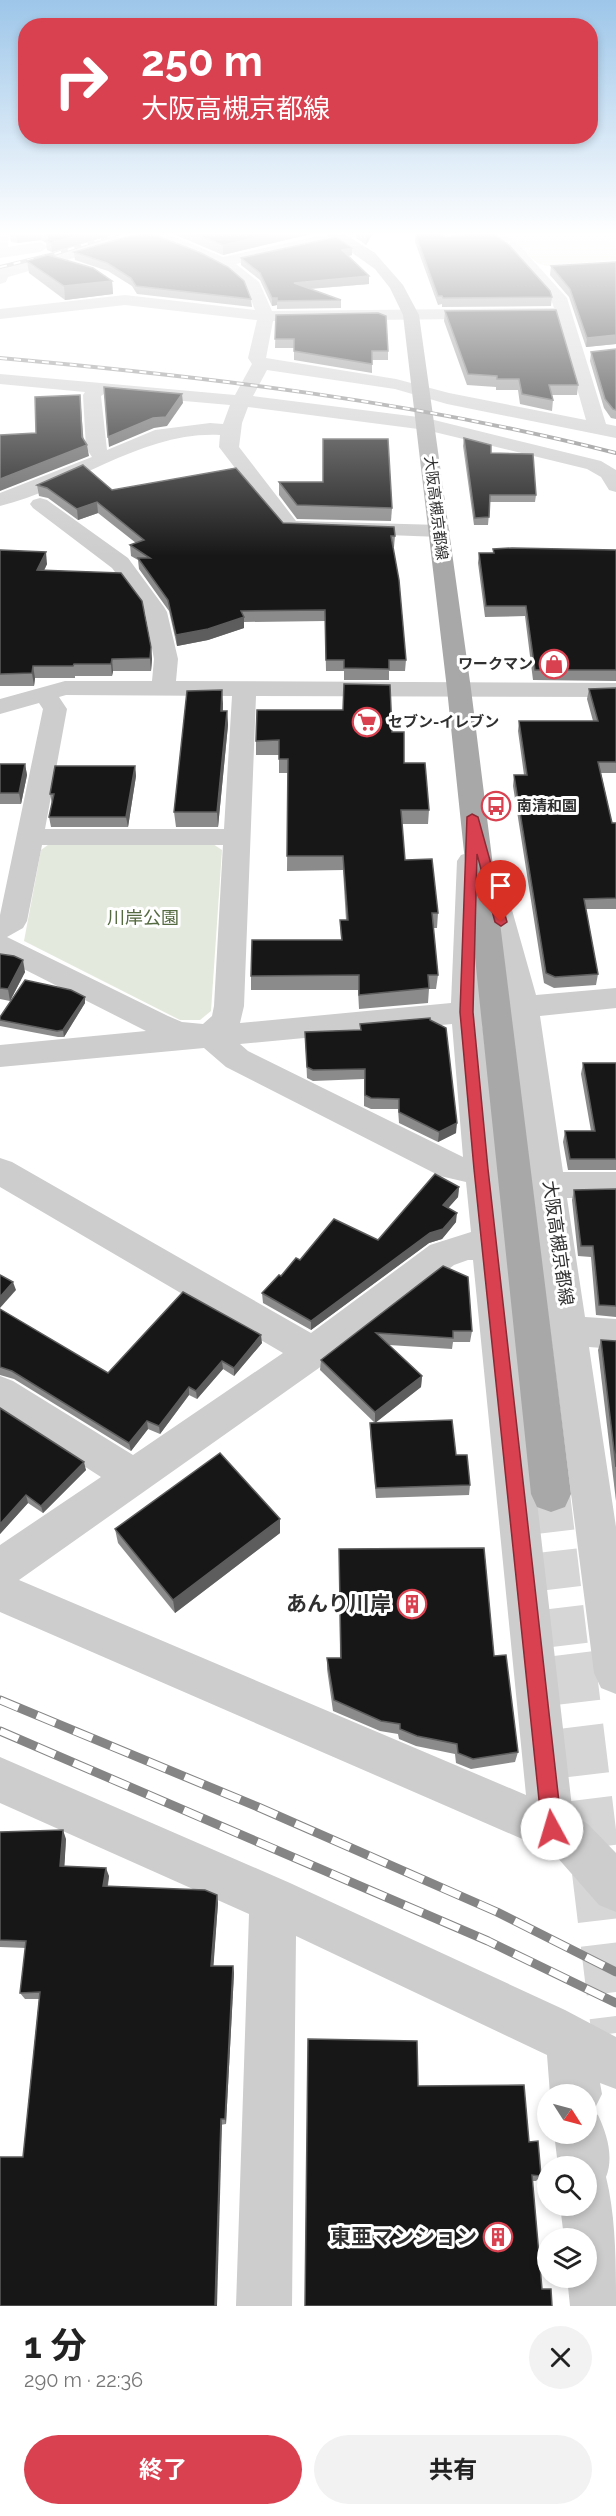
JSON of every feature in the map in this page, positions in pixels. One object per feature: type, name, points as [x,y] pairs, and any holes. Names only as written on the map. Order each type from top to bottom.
[{"type":"main road","name":"大阪高槻京都線","points":[[414,341],[440,531],[472,817]]},
{"type":"main road","name":"大阪高槻京都線","points":[[495,1009],[552,1494]]},
{"type":"street","points":[[260,341],[256,358],[261,364],[396,384],[458,400],[610,429]]},
{"type":"street","points":[[573,341],[610,429]]},
{"type":"street","points":[[577,355],[596,353]]},
{"type":"street","points":[[229,438],[239,401],[261,364]]},
{"type":"street","points":[[0,379],[239,401],[426,424],[558,455],[613,481]]},
{"type":"street","points":[[99,388],[92,395],[96,448],[111,466]]},
{"type":"street","points":[[0,519],[40,504],[111,466],[155,436],[210,429],[229,438],[290,527],[440,531]]},
{"type":"street","points":[[173,452],[229,438]]},
{"type":"street","points":[[0,500],[111,466]]},
{"type":"street","points":[[40,504],[120,563],[156,612],[166,659],[163,688]]},
{"type":"street","points":[[0,707],[65,688],[616,690]]},
{"type":"street","points":[[210,1036],[226,1020],[229,1006],[244,689]]},
{"type":"street","points":[[0,930],[13,921],[55,709],[45,694]]},
{"type":"street","name":"大阪高槻京都線","points":[[472,817],[495,1009],[549,1185],[616,1674]]},
{"type":"street","name":"大阪高槻京都線","points":[[472,817],[495,1009],[481,1169],[552,1829]]},
{"type":"street","points":[[29,837],[236,837]]},
{"type":"street","points":[[0,945],[157,1024],[179,1032],[210,1036],[237,1059],[452,1167],[481,1169]]},
{"type":"street","points":[[0,1056],[616,998]]},
{"type":"street","points":[[0,1171],[313,1352]]},
{"type":"street","points":[[549,1185],[616,1185]]},
{"type":"street","points":[[0,1569],[313,1352],[442,1255],[466,1246],[490,1245]]},
{"type":"street","points":[[570,1331],[616,1334]]},
{"type":"street","points":[[0,1392],[133,1476]]},
{"type":"street","points":[[0,1592],[552,1829],[572,1840],[616,1888]]},
{"type":"street","points":[[0,1780],[273,1900],[571,2040],[616,2064]]},
{"type":"street","points":[[264,2306],[273,1900]]},
{"type":"street","points":[[571,2040],[575,2084]]},
{"type":"street","points":[[588,2216],[598,2306]]},
{"type":"green space","name":"川岸公園","points":[[52,842],[210,842],[222,850],[211,1011],[200,1020],[180,1020],[24,941],[41,850]]},
{"type":"building","points":[[294,341],[387,341],[388,351],[372,351],[372,364],[294,351]]},
{"type":"building","points":[[456,341],[565,341],[578,385],[549,385],[553,400],[522,394],[519,379],[497,379],[497,376],[468,374]]},
{"type":"building","points":[[616,349],[616,410],[605,399],[591,352]]},
{"type":"building","points":[[104,387],[182,394],[166,417],[153,418],[108,437]]},
{"type":"building","points":[[80,395],[82,437],[87,445],[0,479],[0,435],[36,433],[35,397]]},
{"type":"building","points":[[464,438],[491,445],[491,453],[533,454],[536,495],[490,495],[489,517],[475,518]]},
{"type":"building","points":[[323,439],[388,439],[392,508],[297,505],[279,482],[323,482]]},
{"type":"building","points":[[83,465],[112,490],[236,468],[283,523],[394,527],[395,536],[391,536],[399,580],[406,660],[389,660],[389,669],[344,668],[344,660],[326,660],[325,610],[241,611],[244,617],[208,629],[176,635],[168,600],[138,558],[150,558],[130,545],[144,540],[97,502],[77,509],[47,488],[37,485]]},
{"type":"building","points":[[493,549],[616,550],[616,670],[535,670],[526,606],[486,606],[479,553],[494,553]]},
{"type":"building","points":[[0,550],[46,552],[37,570],[121,573],[142,601],[151,647],[150,658],[112,659],[111,664],[33,666],[32,673],[0,674]]},
{"type":"building","points":[[344,684],[390,685],[392,732],[404,732],[404,763],[425,763],[429,810],[401,810],[405,860],[432,859],[438,913],[432,913],[438,975],[428,975],[429,988],[359,995],[359,975],[251,976],[252,940],[342,940],[340,920],[348,920],[343,856],[287,856],[288,759],[279,759],[279,740],[256,741],[257,710],[343,710]]},
{"type":"building","points":[[616,688],[616,762],[598,762],[612,823],[616,823],[616,898],[584,899],[598,974],[555,977],[546,973],[514,775],[527,775],[519,721],[598,721],[589,689]]},
{"type":"building","points":[[222,690],[221,711],[227,711],[217,812],[174,812],[187,691]]},
{"type":"building","points":[[0,764],[25,764],[19,793],[0,793]]},
{"type":"building","points":[[55,766],[135,766],[126,817],[49,817],[54,794],[50,794]]},
{"type":"building","points":[[0,954],[23,960],[8,989],[0,988]]},
{"type":"building","points":[[25,980],[71,990],[85,997],[63,1030],[57,1031],[0,1020]]},
{"type":"building","points":[[430,1018],[446,1028],[457,1123],[439,1132],[399,1112],[399,1099],[371,1098],[365,1095],[365,1069],[313,1070],[307,1067],[305,1032],[361,1030],[360,1024]]},
{"type":"building","points":[[583,1063],[616,1063],[616,1159],[570,1159],[565,1131],[595,1131]]},
{"type":"building","points":[[435,1174],[459,1187],[443,1205],[457,1213],[443,1229],[430,1233],[311,1321],[262,1293],[296,1258],[300,1260],[334,1219],[378,1240]]},
{"type":"building","points":[[616,1189],[616,1306],[599,1305],[593,1246],[581,1246],[574,1190]]},
{"type":"building","points":[[443,1266],[468,1277],[472,1331],[453,1331],[453,1338],[376,1333],[422,1376],[375,1412],[321,1360]]},
{"type":"building","points":[[0,1275],[13,1282],[0,1297]]},
{"type":"building","points":[[183,1292],[261,1335],[234,1368],[222,1361],[196,1391],[189,1387],[159,1426],[147,1421],[129,1443],[12,1371],[0,1367],[0,1309],[108,1373]]},
{"type":"building","points":[[601,1340],[616,1341],[616,1467]]},
{"type":"building","points":[[0,1408],[84,1462],[41,1506],[26,1495],[0,1524]]},
{"type":"building","points":[[452,1420],[456,1455],[467,1455],[470,1485],[376,1488],[370,1423]]},
{"type":"building","points":[[220,1453],[280,1519],[173,1600],[115,1529]]},
{"type":"building","points":[[484,1548],[494,1656],[506,1655],[518,1752],[473,1759],[458,1753],[457,1744],[417,1736],[400,1729],[400,1724],[381,1721],[334,1700],[327,1658],[341,1658],[339,1549]]},
{"type":"building","points":[[63,1830],[60,1866],[106,1868],[103,1886],[205,1890],[217,1895],[211,1966],[233,1966],[225,2119],[221,2119],[215,2306],[0,2306],[0,2157],[23,2157],[40,1992],[20,1993],[26,1941],[0,1940],[0,1832]]},
{"type":"building","points":[[308,2039],[417,2041],[418,2086],[524,2085],[529,2142],[537,2141],[539,2156],[537,2156],[537,2176],[532,2175],[537,2232],[537,2288],[551,2289],[552,2306],[305,2306]]},
{"type":"tunnel","points":[[551,1494],[570,1655]]},
{"type":"tunnel","points":[[570,1654],[616,2033]]},
{"type":"railway","points":[[0,358],[310,393],[463,419],[616,453]]},
{"type":"railway","points":[[0,1700],[258,1807],[497,1912],[616,1972]]},
{"type":"railway","points":[[0,1731],[488,1941],[616,2003]]},
{"type":"place","name":"ワークマン","points":[[554,664]]},
{"type":"place","name":"セブン-イレブン","points":[[367,722]]},
{"type":"place","name":"南清和園","points":[[496,806]]},
{"type":"place","name":"あんり川岸","points":[[412,1604]]},
{"type":"place","name":"東亜マンション","points":[[498,2237]]},
{"type":"route","points":[[501,922],[472,817],[466,1012],[552,1829]]}]
